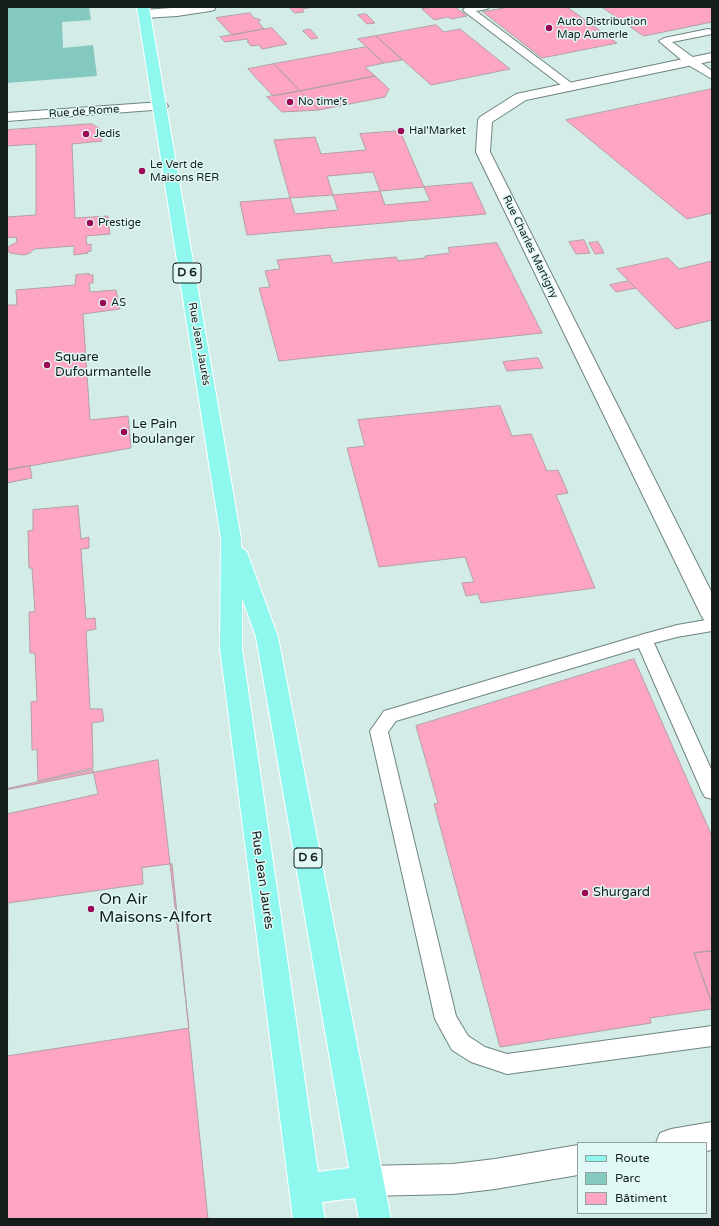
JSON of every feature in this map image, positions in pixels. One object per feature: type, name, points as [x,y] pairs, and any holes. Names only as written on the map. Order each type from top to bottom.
[{"type":"main road","name":"Rue Jean Jaurès","points":[[144,11],[232,539],[231,648],[309,1219]]},
{"type":"main road","name":"Rue Jean Jaurès","points":[[232,539],[267,637],[367,1181]]},
{"type":"main road","points":[[305,1189],[367,1181]]},
{"type":"main road","name":"D 6","points":[[367,1181],[375,1219]]},
{"type":"street","points":[[144,11],[177,12],[210,7]]},
{"type":"street","name":"Rue Charles Martigny","points":[[712,57],[520,97],[485,120],[483,152],[712,616]]},
{"type":"street","name":"Rue de Rome","points":[[7,118],[161,106]]},
{"type":"street","points":[[677,1142],[712,1136]]},
{"type":"street","points":[[367,1181],[453,1179],[495,1174],[577,1160]]},
{"type":"lane","points":[[484,7],[468,10],[570,87]]},
{"type":"lane","points":[[708,32],[664,41],[689,62],[712,76]]},
{"type":"lane","points":[[712,625],[677,631],[644,640],[390,716],[379,731],[446,1019],[460,1043],[479,1055],[507,1064],[712,1036]]},
{"type":"lane","points":[[644,640],[712,792]]},
{"type":"green space","points":[[7,7],[89,7],[91,20],[62,22],[63,48],[93,45],[97,76],[7,83]]},
{"type":"building","points":[[289,7],[314,7],[302,9],[304,12],[295,13]]},
{"type":"building","points":[[433,7],[455,7],[467,16],[451,19],[448,17],[434,20],[422,9]]},
{"type":"building","name":"Auto Distribution Map Aumerle","points":[[510,7],[567,7],[617,43],[542,58],[483,12]]},
{"type":"building","points":[[602,7],[712,7],[712,22],[644,36]]},
{"type":"building","points":[[250,13],[254,18],[261,20],[258,22],[264,29],[232,35],[216,18]]},
{"type":"building","points":[[366,14],[375,23],[367,24],[358,15]]},
{"type":"building","points":[[436,25],[444,32],[460,29],[510,69],[431,85],[376,36]]},
{"type":"building","points":[[272,28],[287,44],[262,49],[259,45],[251,46],[247,39],[225,42],[220,37]]},
{"type":"building","points":[[310,29],[318,38],[311,39],[303,31]]},
{"type":"building","points":[[376,36],[402,60],[384,63],[358,39]]},
{"type":"building","points":[[366,47],[384,63],[365,67],[375,76],[300,91],[274,64]]},
{"type":"building","points":[[274,64],[300,91],[273,96],[248,69]]},
{"type":"building","points":[[375,76],[389,89],[385,97],[319,110],[300,91]]},
{"type":"building","points":[[712,89],[712,213],[687,219],[566,120]]},
{"type":"building","points":[[300,91],[319,110],[282,112],[267,97]]},
{"type":"building","points":[[92,124],[99,128],[102,141],[72,144],[75,218],[108,216],[110,234],[86,236],[87,245],[91,244],[91,251],[87,252],[88,253],[74,255],[74,246],[34,249],[30,253],[24,255],[10,253],[8,251],[8,247],[17,242],[16,237],[7,238],[7,217],[36,215],[36,144],[7,146],[7,130]]},
{"type":"building","points":[[400,131],[424,187],[380,191],[373,172],[327,176],[333,195],[290,198],[274,140],[315,137],[321,154],[366,150],[360,134]]},
{"type":"building","points":[[472,183],[486,214],[247,235],[240,202],[290,198],[295,214],[338,210],[333,195],[380,191],[385,205],[430,201],[424,187]]},
{"type":"building","points":[[584,240],[590,253],[576,254],[569,242]]},
{"type":"building","points":[[598,242],[604,253],[595,254],[589,243]]},
{"type":"building","points":[[497,243],[542,333],[279,361],[259,288],[270,287],[265,271],[280,269],[277,260],[330,255],[333,263],[396,257],[398,261],[426,258],[425,256],[450,253],[448,248]]},
{"type":"building","points":[[668,258],[679,269],[712,261],[712,320],[676,329],[617,269]]},
{"type":"building","name":"Square Dufourmantelle","points":[[76,275],[93,275],[93,283],[89,283],[90,292],[116,290],[120,309],[83,314],[90,420],[128,416],[131,448],[7,470],[7,305],[17,305],[16,290],[75,285]]},
{"type":"building","points":[[629,281],[636,288],[616,292],[610,285]]},
{"type":"building","points":[[538,358],[543,368],[507,371],[503,362]]},
{"type":"building","points":[[500,406],[512,436],[531,434],[547,471],[558,470],[568,493],[556,495],[595,588],[481,603],[478,594],[466,596],[462,583],[474,582],[465,557],[379,567],[347,448],[365,446],[358,420]]},
{"type":"building","points":[[30,466],[32,478],[7,483],[7,470]]},
{"type":"building","points":[[78,506],[81,539],[89,537],[89,548],[81,549],[86,619],[95,618],[96,629],[86,631],[90,709],[102,709],[104,721],[92,723],[93,768],[38,781],[37,749],[32,750],[31,702],[37,701],[35,653],[30,653],[29,612],[35,612],[32,568],[29,568],[28,531],[33,530],[33,510]]},
{"type":"building","name":"Shurgard","points":[[634,659],[712,836],[712,951],[694,953],[712,1004],[712,1009],[650,1018],[651,1023],[500,1047],[434,804],[438,803],[416,726]]},
{"type":"building","name":"On Air Maisons-Alfort","points":[[158,760],[189,1028],[7,1056],[7,790]]},
{"type":"building","points":[[93,770],[98,794],[7,814],[7,789]]},
{"type":"building","points":[[172,864],[208,1219],[7,1219],[8,903],[143,884],[142,868]]},
{"type":"building","points":[[712,951],[712,1004],[694,953]]},
{"type":"place","name":"Auto Distribution Map Aumerle","points":[[549,28]]},
{"type":"place","name":"No time's","points":[[290,102]]},
{"type":"place","name":"Hal'Market","points":[[401,131]]},
{"type":"place","name":"Jedis","points":[[86,134]]},
{"type":"place","name":"Le Vert de Maisons RER","points":[[142,171]]},
{"type":"place","name":"Prestige","points":[[90,223]]},
{"type":"place","name":"AS","points":[[103,303]]},
{"type":"place","name":"Square Dufourmantelle","points":[[47,365]]},
{"type":"place","name":"Le Pain boulanger","points":[[124,432]]},
{"type":"place","name":"Shurgard","points":[[585,893]]},
{"type":"place","name":"On Air Maisons-Alfort","points":[[91,909]]}]
